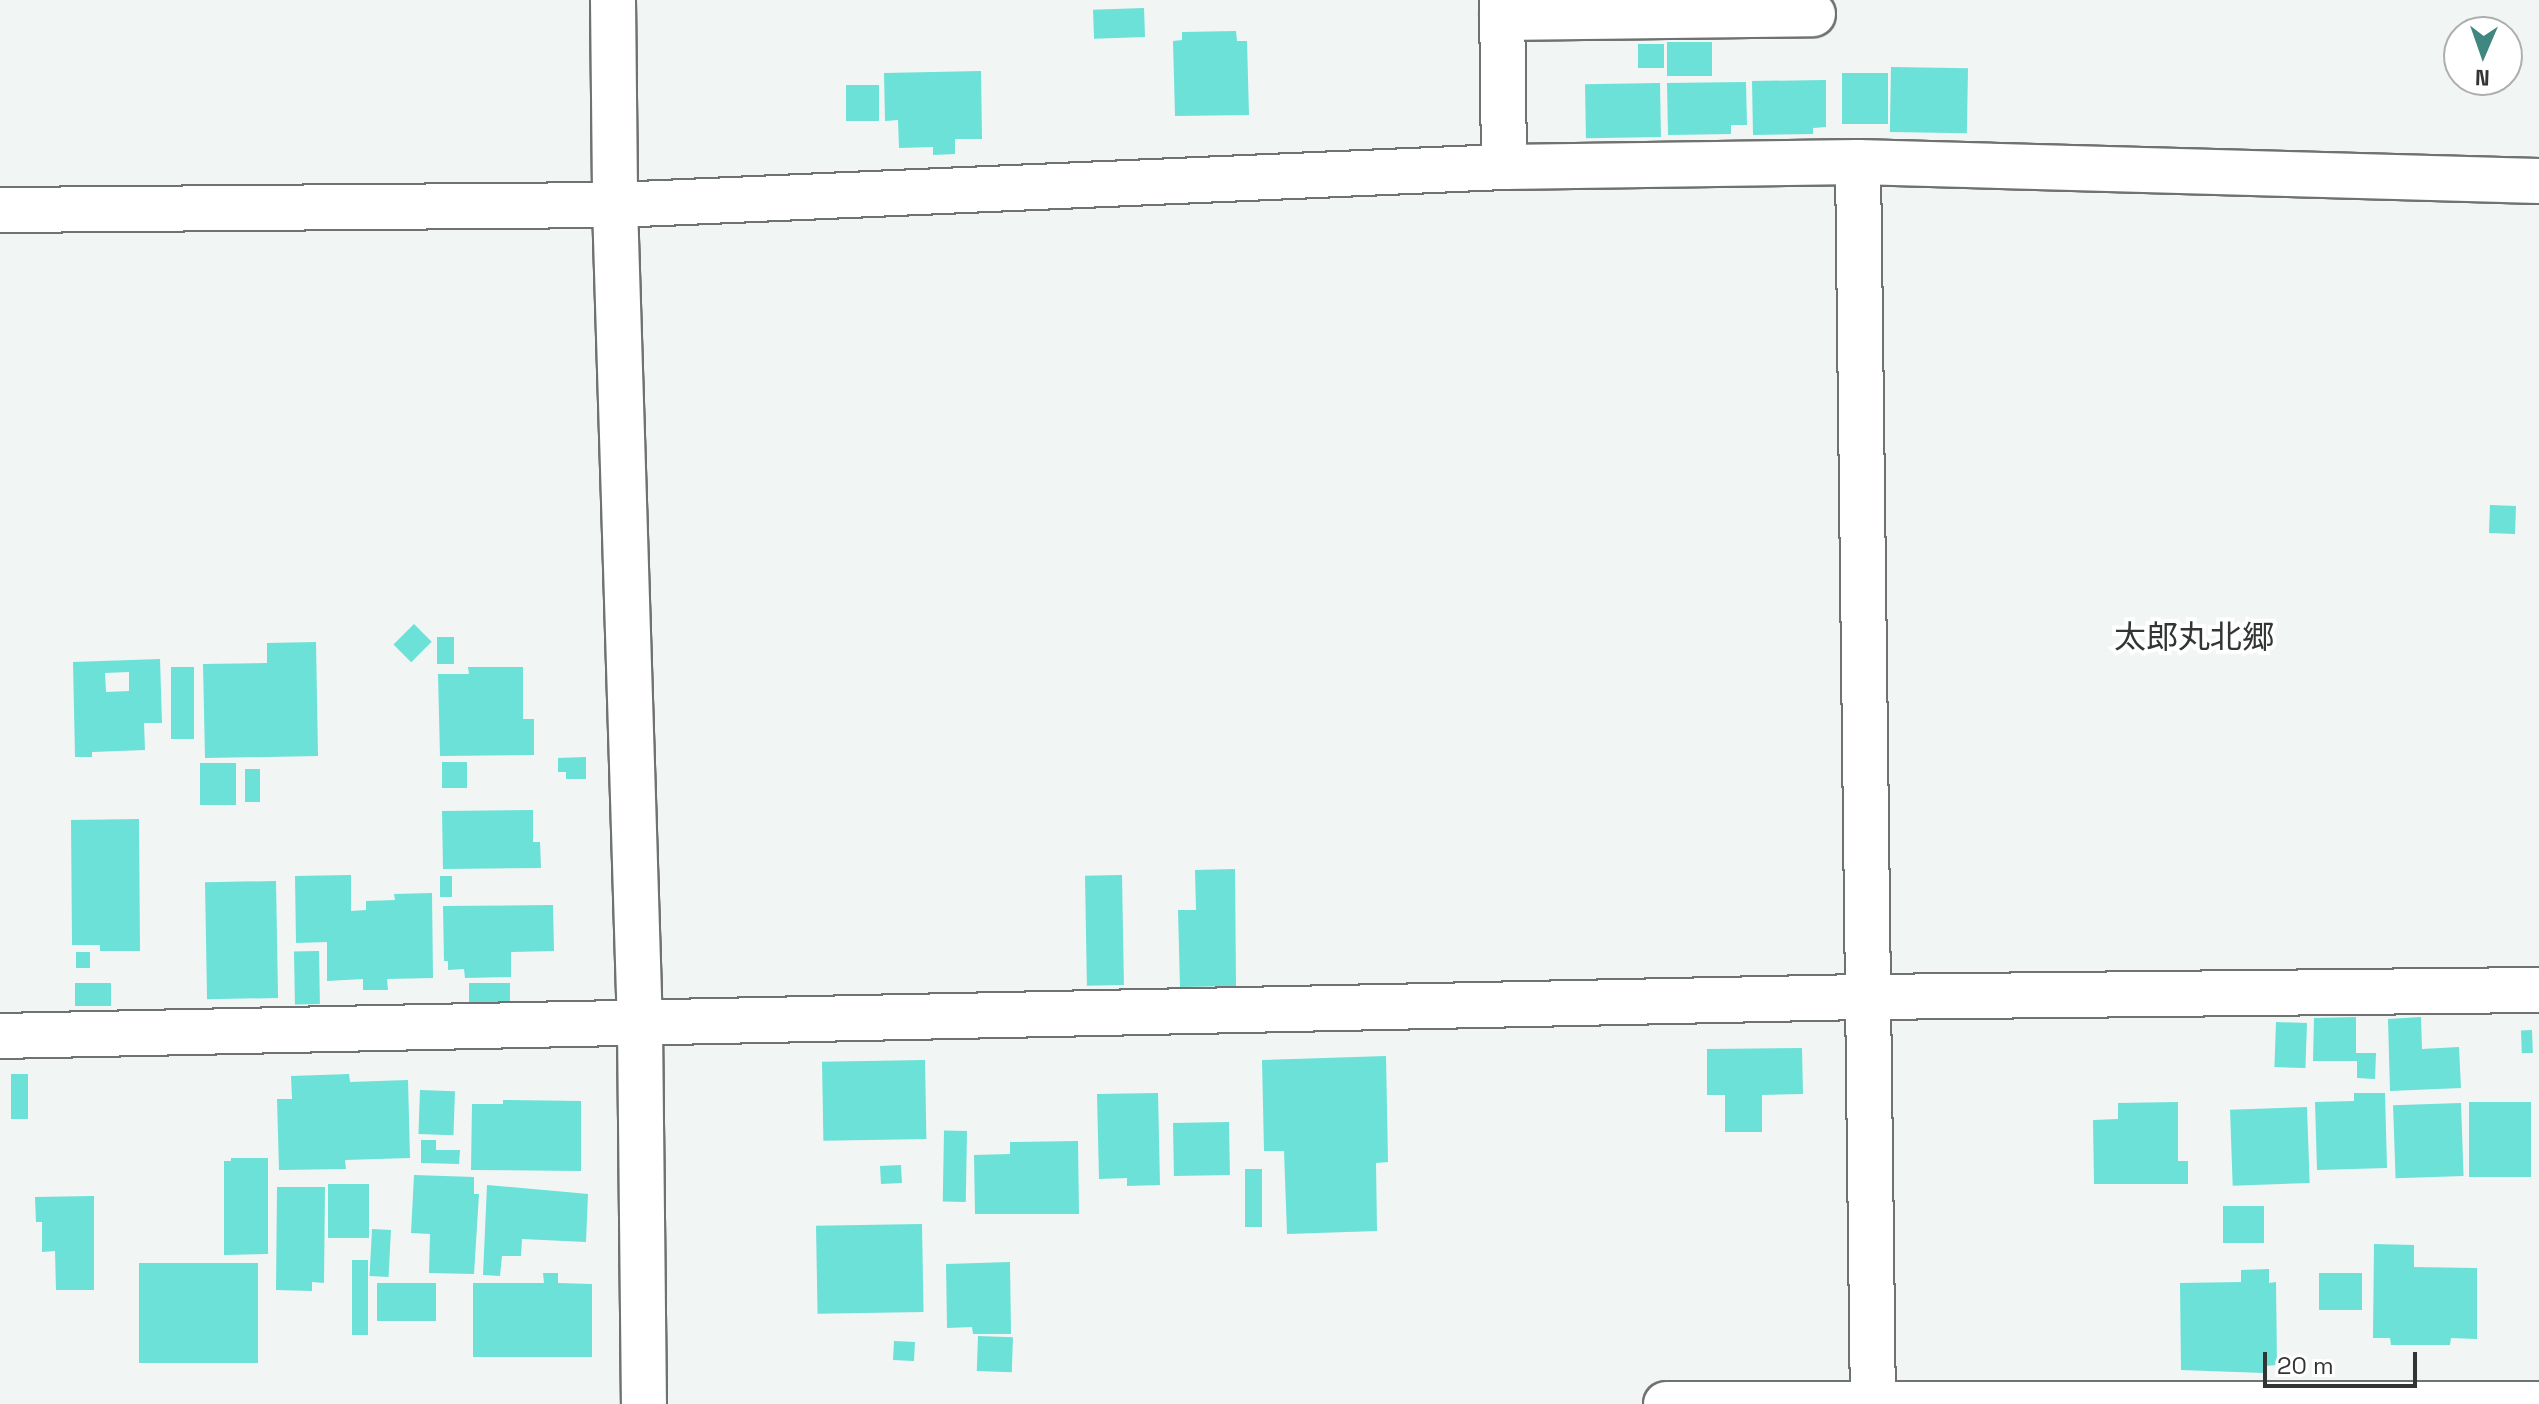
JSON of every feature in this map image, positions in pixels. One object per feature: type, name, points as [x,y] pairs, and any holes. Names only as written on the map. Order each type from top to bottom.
[{"type":"street","points":[[613,0],[615,205],[640,1026],[644,1404]]},
{"type":"street","points":[[1504,167],[1502,9],[1813,14]]},
{"type":"street","points":[[0,210],[615,205],[1504,167],[1858,162],[2539,181]]},
{"type":"street","points":[[1858,162],[1873,1403]]},
{"type":"street","points":[[0,1036],[640,1026],[1869,997],[2539,990]]},
{"type":"street","points":[[1666,1404],[2539,1404]]},
{"type":"building","points":[[1144,8],[1145,37],[1094,39],[1093,10]]},
{"type":"building","points":[[1236,31],[1237,41],[1247,41],[1249,115],[1175,116],[1173,41],[1182,40],[1182,32]]},
{"type":"building","points":[[1667,42],[1712,42],[1712,76],[1667,76]]},
{"type":"building","points":[[1638,44],[1664,44],[1664,68],[1638,68]]},
{"type":"building","points":[[1891,67],[1968,68],[1967,133],[1890,132]]},
{"type":"building","points":[[981,71],[982,139],[955,139],[955,154],[933,155],[933,147],[899,148],[898,120],[885,121],[884,73]]},
{"type":"building","points":[[1842,73],[1888,73],[1888,124],[1842,124]]},
{"type":"building","points":[[1826,80],[1826,127],[1813,128],[1813,134],[1753,135],[1752,81]]},
{"type":"building","points":[[1746,82],[1747,125],[1731,125],[1731,134],[1668,135],[1667,83]]},
{"type":"building","points":[[1660,83],[1661,137],[1586,138],[1585,84]]},
{"type":"building","points":[[846,85],[879,85],[879,121],[846,121]]},
{"type":"building","points":[[2490,505],[2516,506],[2515,534],[2489,533]]},
{"type":"building","points":[[414,624],[432,642],[411,662],[393,645]]},
{"type":"building","points":[[437,637],[454,637],[454,664],[437,664]]},
{"type":"building","points":[[316,642],[318,756],[205,758],[203,664],[267,663],[267,643]]},
{"type":"building","points":[[160,659],[162,723],[144,723],[145,750],[92,752],[92,757],[75,757],[73,662]],"holes":[[[129,672],[129,691],[106,692],[105,673]]]},
{"type":"building","points":[[171,667],[194,667],[194,739],[171,739]]},
{"type":"building","points":[[468,667],[523,667],[523,719],[534,719],[534,755],[440,756],[438,674],[469,674]]},
{"type":"building","points":[[586,757],[586,779],[566,779],[566,772],[558,772],[558,758]]},
{"type":"building","points":[[442,762],[467,762],[467,788],[442,788]]},
{"type":"building","points":[[200,763],[236,763],[236,805],[200,805]]},
{"type":"building","points":[[245,769],[260,769],[260,802],[245,802]]},
{"type":"building","points":[[533,810],[533,842],[540,842],[541,868],[443,869],[442,811]]},
{"type":"building","points":[[139,819],[140,951],[100,951],[100,945],[72,945],[71,820]]},
{"type":"building","points":[[1235,869],[1236,986],[1180,987],[1178,910],[1196,910],[1195,870]]},
{"type":"building","points":[[351,875],[351,911],[366,910],[366,901],[395,900],[394,894],[432,893],[433,978],[387,979],[388,990],[363,990],[363,979],[327,981],[327,942],[296,943],[295,876]]},
{"type":"building","points":[[1122,875],[1124,985],[1087,986],[1085,876]]},
{"type":"building","points":[[440,876],[452,876],[452,897],[440,897]]},
{"type":"building","points":[[276,881],[278,998],[207,999],[205,882]]},
{"type":"building","points":[[553,905],[554,951],[511,952],[511,977],[465,978],[464,969],[448,970],[448,961],[444,961],[443,906]]},
{"type":"building","points":[[294,951],[319,951],[320,1004],[295,1004]]},
{"type":"building","points":[[76,952],[90,952],[90,968],[76,968]]},
{"type":"building","points":[[75,983],[111,983],[111,1006],[75,1006]]},
{"type":"building","points":[[469,983],[510,983],[510,1003],[469,1003]]},
{"type":"building","points":[[2356,1017],[2356,1053],[2376,1053],[2375,1079],[2357,1078],[2357,1061],[2313,1061],[2314,1018]]},
{"type":"building","points":[[2421,1017],[2422,1049],[2459,1047],[2461,1088],[2390,1091],[2388,1019]]},
{"type":"building","points":[[2276,1022],[2307,1023],[2305,1068],[2274,1067]]},
{"type":"building","points":[[2521,1030],[2532,1030],[2533,1053],[2522,1053]]},
{"type":"building","points":[[1802,1048],[1803,1094],[1762,1095],[1762,1132],[1725,1132],[1725,1095],[1707,1095],[1707,1049]]},
{"type":"building","points":[[1386,1056],[1388,1162],[1376,1163],[1377,1231],[1287,1234],[1284,1151],[1264,1151],[1262,1060]]},
{"type":"building","points":[[925,1060],[926,1139],[823,1141],[822,1062]]},
{"type":"building","points":[[11,1074],[28,1074],[28,1119],[11,1119]]},
{"type":"building","points":[[349,1074],[350,1082],[408,1080],[410,1158],[345,1160],[346,1169],[279,1170],[277,1099],[292,1099],[291,1076]]},
{"type":"building","points":[[420,1090],[455,1091],[453,1135],[418,1134]]},
{"type":"building","points":[[1158,1093],[1160,1185],[1127,1186],[1127,1178],[1099,1179],[1097,1094]]},
{"type":"building","points":[[2354,1093],[2385,1093],[2387,1168],[2317,1170],[2315,1102],[2354,1101]]},
{"type":"building","points":[[503,1100],[581,1101],[581,1171],[471,1170],[472,1104],[503,1104]]},
{"type":"building","points":[[2178,1102],[2178,1161],[2188,1161],[2188,1184],[2094,1184],[2093,1120],[2118,1119],[2118,1103]]},
{"type":"building","points":[[2469,1102],[2531,1102],[2531,1177],[2469,1177]]},
{"type":"building","points":[[2461,1103],[2464,1176],[2396,1178],[2393,1105]]},
{"type":"building","points":[[2307,1107],[2310,1183],[2233,1186],[2230,1110]]},
{"type":"building","points":[[1229,1122],[1230,1175],[1174,1176],[1173,1123]]},
{"type":"building","points":[[944,1131],[967,1131],[966,1202],[943,1202]]},
{"type":"building","points":[[421,1140],[436,1140],[436,1150],[460,1150],[459,1164],[421,1163]]},
{"type":"building","points":[[1078,1141],[1079,1214],[975,1214],[974,1155],[1010,1154],[1010,1142]]},
{"type":"building","points":[[231,1158],[268,1158],[268,1254],[224,1255],[224,1161],[231,1161]]},
{"type":"building","points":[[901,1165],[902,1183],[881,1184],[880,1166]]},
{"type":"building","points":[[1245,1169],[1262,1169],[1262,1227],[1245,1227]]},
{"type":"building","points":[[414,1175],[474,1177],[474,1194],[479,1194],[474,1274],[429,1273],[430,1234],[411,1233]]},
{"type":"building","points":[[328,1184],[369,1184],[369,1238],[328,1238]]},
{"type":"building","points":[[487,1185],[588,1194],[586,1242],[522,1239],[521,1256],[502,1256],[500,1276],[483,1275]]},
{"type":"building","points":[[277,1187],[325,1187],[324,1283],[312,1282],[312,1291],[276,1290]]},
{"type":"building","points":[[94,1196],[94,1290],[56,1290],[55,1251],[42,1252],[42,1222],[36,1222],[35,1197]]},
{"type":"building","points":[[2223,1206],[2264,1206],[2264,1243],[2223,1243]]},
{"type":"building","points":[[922,1224],[924,1312],[818,1314],[816,1226]]},
{"type":"building","points":[[372,1229],[391,1230],[389,1277],[370,1276]]},
{"type":"building","points":[[2374,1244],[2414,1245],[2414,1267],[2477,1268],[2477,1339],[2451,1338],[2450,1345],[2391,1345],[2390,1338],[2373,1338]]},
{"type":"building","points":[[352,1260],[368,1260],[368,1335],[352,1335]]},
{"type":"building","points":[[1010,1262],[1011,1334],[973,1334],[972,1327],[947,1328],[946,1264]]},
{"type":"building","points":[[139,1263],[258,1263],[258,1363],[139,1363]]},
{"type":"building","points":[[2269,1269],[2269,1283],[2276,1282],[2277,1365],[2264,1366],[2264,1373],[2181,1370],[2180,1283],[2241,1282],[2241,1270]]},
{"type":"building","points":[[543,1273],[558,1273],[558,1283],[592,1284],[592,1357],[473,1357],[473,1283],[544,1283]]},
{"type":"building","points":[[2319,1273],[2362,1273],[2362,1310],[2319,1310]]},
{"type":"building","points":[[377,1283],[436,1283],[436,1321],[377,1321]]},
{"type":"building","points":[[978,1336],[1013,1337],[1012,1372],[977,1371]]},
{"type":"building","points":[[894,1341],[915,1342],[914,1361],[893,1360]]},
{"type":"district","name":"太郎丸北郷","points":[[2194,637]]}]
